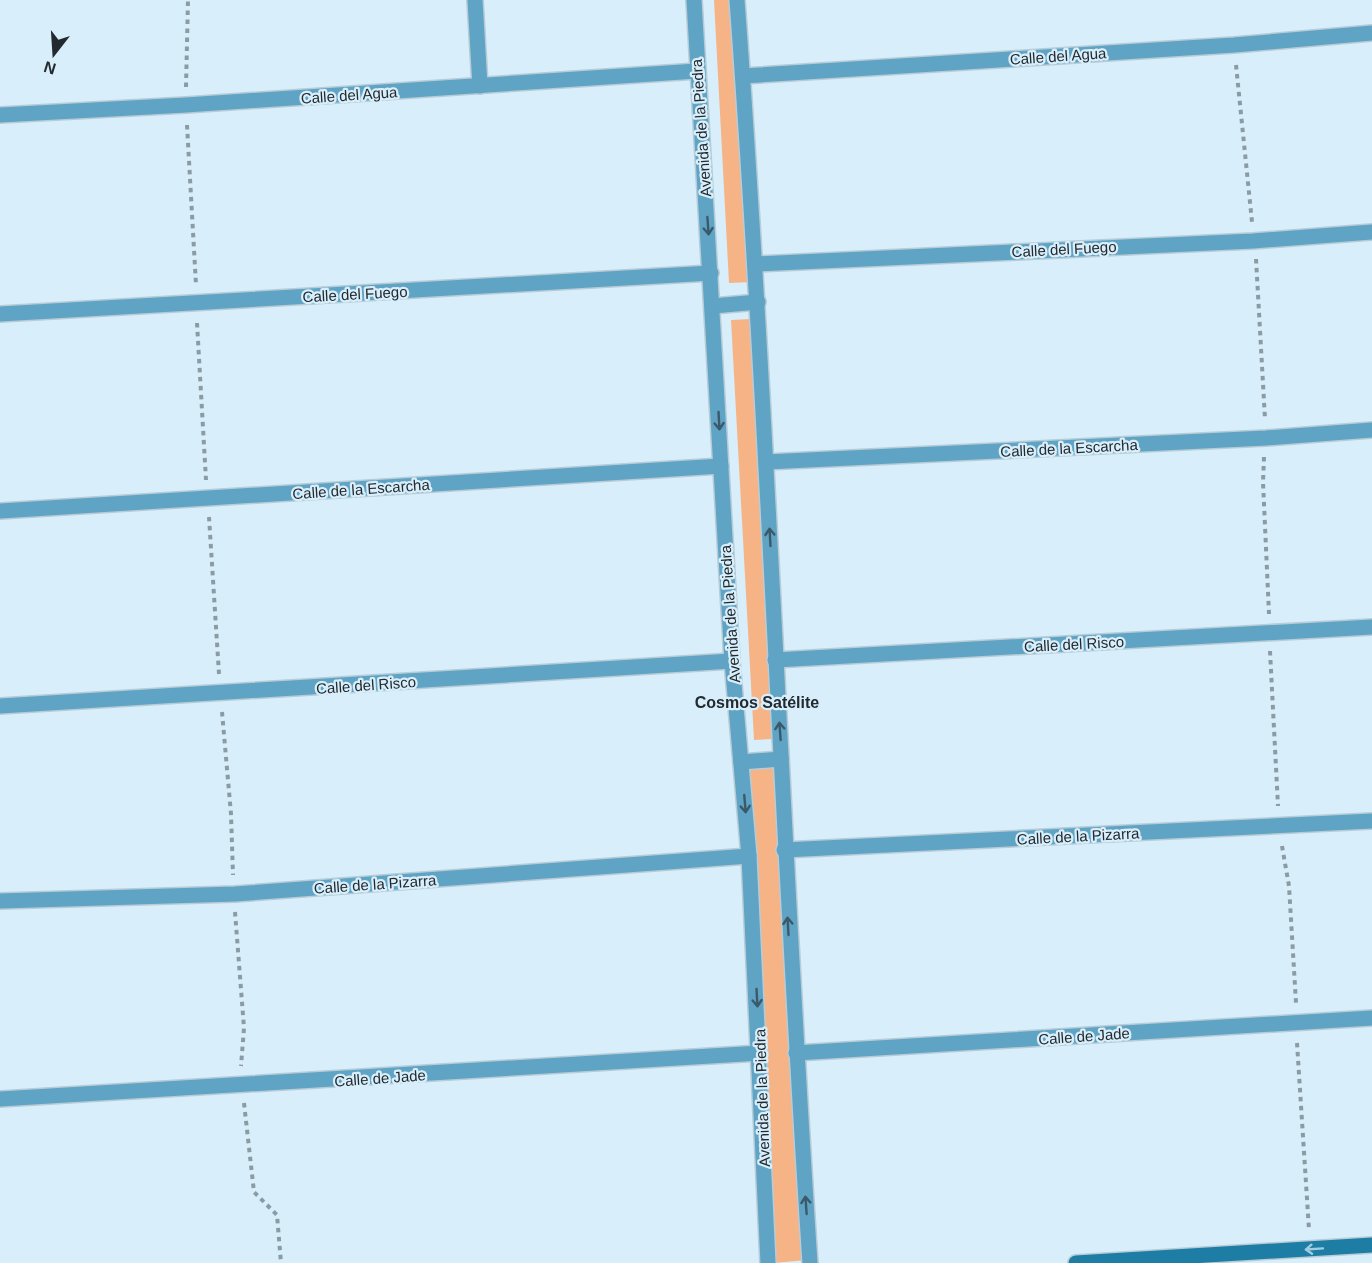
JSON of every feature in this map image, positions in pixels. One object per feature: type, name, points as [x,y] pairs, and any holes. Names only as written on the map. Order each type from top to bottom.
[{"type":"main road","points":[[1077,1263],[1288,1257],[1372,1245]]},
{"type":"street","points":[[476,0],[480,86]]},
{"type":"street","name":"Avenida de la Piedra","points":[[694,0],[732,661],[749,856],[760,1053],[768,1263]]},
{"type":"street","points":[[737,0],[756,264],[782,759],[784,850],[810,1263]]},
{"type":"street","name":"Calle del Agua","points":[[743,76],[1234,45],[1372,33]]},
{"type":"street","name":"Calle del Agua","points":[[0,114],[186,105],[697,71]]},
{"type":"street","name":"Calle del Fuego","points":[[756,264],[1253,241],[1372,232]]},
{"type":"street","name":"Calle del Fuego","points":[[0,314],[711,273]]},
{"type":"street","points":[[712,306],[758,302]]},
{"type":"street","name":"Calle de la Escarcha","points":[[766,462],[1266,438],[1372,429]]},
{"type":"street","name":"Calle de la Escarcha","points":[[0,511],[721,466]]},
{"type":"street","name":"Calle del Risco","points":[[775,660],[1372,627]]},
{"type":"street","name":"Calle del Risco","points":[[0,706],[732,661]]},
{"type":"street","points":[[741,762],[782,759]]},
{"type":"street","name":"Calle de la Pizarra","points":[[784,850],[1372,821]]},
{"type":"street","name":"Calle de la Pizarra","points":[[0,901],[235,894],[749,856]]},
{"type":"street","name":"Calle de Jade","points":[[796,1053],[1372,1018]]},
{"type":"street","name":"Calle de Jade","points":[[0,1099],[241,1087],[760,1053]]},
{"type":"path","points":[[188,0],[186,105],[195,259]]},
{"type":"path","points":[[1234,45],[1253,241]]},
{"type":"path","points":[[196,304],[203,455]]},
{"type":"path","points":[[210,527],[218,661]]},
{"type":"path","points":[[1269,634],[1278,801]]},
{"type":"path","points":[[220,694],[227,758],[232,851]]},
{"type":"path","points":[[1285,864],[1289,886],[1296,988]]},
{"type":"path","points":[[236,923],[244,1028],[241,1064]]},
{"type":"path","points":[[1297,1054],[1307,1214]]},
{"type":"path","points":[[241,1087],[249,1130],[254,1192],[277,1215],[281,1263]]},
{"type":"shaded area","points":[[714,0],[731,0],[752,282],[729,283]]},
{"type":"shaded area","points":[[750,319],[773,739],[754,740],[731,320]]},
{"type":"shaded area","points":[[779,761],[807,1260],[774,1263],[748,764]]},
{"type":"district","name":"Cosmos Satélite","points":[[757,702]]}]
